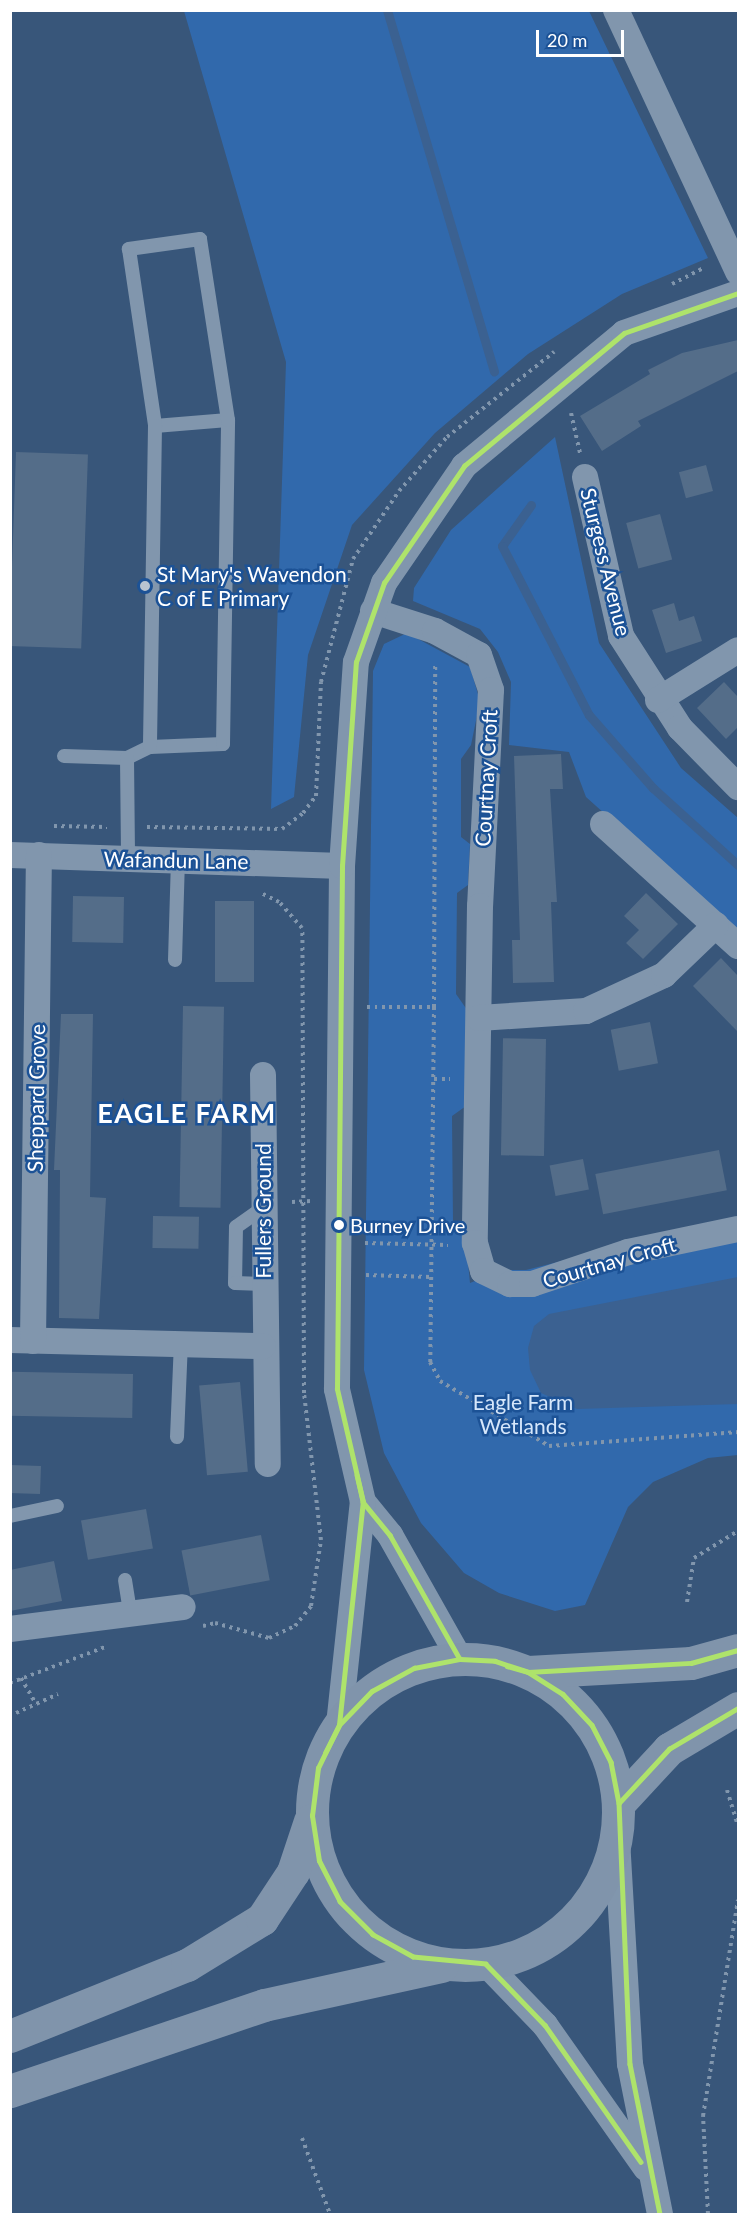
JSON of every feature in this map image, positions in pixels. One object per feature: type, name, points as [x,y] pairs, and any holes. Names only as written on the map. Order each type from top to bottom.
[{"type":"highway","points":[[528,1672],[691,1663],[738,1650]]},
{"type":"highway","points":[[10,2036],[187,1965],[262,1919],[293,1872],[312,1816],[318,1768],[339,1725],[372,1691],[414,1668],[460,1659],[495,1661],[528,1672],[563,1694],[592,1725],[611,1762],[619,1803],[617,1839],[601,1885],[572,1923],[532,1951],[486,1964],[449,1965],[241,2012],[10,2091]]},
{"type":"highway","points":[[619,1803],[669,1749],[738,1708]]},
{"type":"highway","points":[[312,1816],[320,1861],[340,1902],[373,1935],[413,1957],[449,1965]]},
{"type":"street","points":[[616,10],[738,272]]},
{"type":"street","points":[[339,1725],[363,1502],[337,1389],[342,866],[356,662],[374,611],[419,526],[464,466],[564,379],[624,333],[738,293]]},
{"type":"street","name":"Sturgess Avenue","points":[[585,477],[621,636],[658,700],[738,787]]},
{"type":"street","name":"Courtnay Croft","points":[[374,611],[435,631],[479,655],[491,690],[479,1018],[476,1245],[483,1271],[510,1284],[532,1284],[628,1252],[738,1229]]},
{"type":"street","points":[[658,700],[738,650]]},
{"type":"street","points":[[603,824],[738,946]]},
{"type":"street","name":"Wafandun Lane","points":[[10,855],[342,866]]},
{"type":"street","name":"Sheppard Grove","points":[[22,1340],[39,855]]},
{"type":"street","points":[[479,1018],[586,1011],[664,975],[716,925]]},
{"type":"street","name":"Fullers Ground","points":[[262,1075],[263,1346],[268,1464]]},
{"type":"street","points":[[22,1340],[182,1340],[263,1346]]},
{"type":"street","points":[[363,1502],[390,1535],[460,1659]]},
{"type":"street","points":[[10,1629],[183,1607]]},
{"type":"street","points":[[617,1839],[630,2064],[648,2170],[660,2214]]},
{"type":"street","points":[[486,1964],[545,2025],[648,2170]]},
{"type":"lane","points":[[64,756],[127,758],[150,747],[223,744],[228,420],[200,239],[129,249],[155,426],[150,747]]},
{"type":"lane","points":[[155,426],[228,420]]},
{"type":"lane","points":[[127,758],[128,860]]},
{"type":"lane","points":[[175,960],[178,861]]},
{"type":"lane","points":[[177,1437],[182,1340]]},
{"type":"lane","points":[[10,1516],[57,1506]]},
{"type":"lane","points":[[125,1580],[130,1612]]},
{"type":"path","points":[[564,379],[585,477]]},
{"type":"path","points":[[434,1007],[435,631]]},
{"type":"path","points":[[263,1205],[339,1201]]},
{"type":"path","points":[[338,1243],[476,1245]]},
{"type":"path","points":[[359,1275],[431,1277]]},
{"type":"path","points":[[687,1602],[694,1558],[738,1531]]},
{"type":"path","points":[[21,1678],[36,1704]]},
{"type":"path","points":[[16,1713],[58,1694]]},
{"type":"path","points":[[727,1790],[738,1825]]},
{"type":"path","points":[[708,2214],[703,2116],[738,1900]]},
{"type":"path","points":[[302,2138],[330,2214]]},
{"type":"green space","points":[[184,11],[589,11],[708,258],[622,294],[528,354],[435,433],[352,525],[308,655],[294,797],[271,809],[286,362]]},
{"type":"green space","points":[[555,437],[599,643],[681,768],[738,818],[738,933],[586,797],[569,752],[509,745],[511,682],[498,652],[480,629],[413,601],[414,588],[451,530]]},
{"type":"green space","name":"Eagle Farm Wetlands","points":[[407,633],[470,667],[480,701],[471,745],[461,759],[461,837],[470,844],[468,885],[457,893],[456,994],[470,1014],[466,1106],[452,1116],[453,1223],[465,1233],[470,1283],[503,1270],[526,1270],[738,1217],[738,1455],[708,1458],[653,1482],[628,1507],[585,1605],[555,1611],[499,1593],[464,1573],[421,1523],[384,1453],[364,1370],[373,671],[384,644]]},
{"type":"shaded area","points":[[738,1277],[738,1404],[577,1409],[541,1393],[530,1370],[528,1348],[534,1326],[549,1314]]},
{"type":"building","points":[[738,340],[738,371],[638,421],[641,426],[602,451],[580,416],[650,374],[648,370],[682,353]]},
{"type":"building","points":[[16,452],[88,455],[81,648],[10,646]]},
{"type":"building","points":[[706,465],[713,491],[686,498],[679,472]]},
{"type":"building","points":[[660,514],[672,559],[638,568],[626,523]]},
{"type":"building","points":[[674,603],[679,621],[694,616],[702,641],[666,653],[652,610]]},
{"type":"building","points":[[724,682],[738,697],[738,727],[726,739],[697,708]]},
{"type":"building","points":[[561,754],[563,789],[550,789],[557,902],[551,902],[554,982],[513,983],[512,940],[520,940],[514,756]]},
{"type":"building","points":[[646,893],[678,924],[643,959],[626,943],[639,930],[624,916]]},
{"type":"building","points":[[73,896],[124,897],[123,943],[72,942]]},
{"type":"building","points":[[215,901],[254,901],[254,982],[215,982]]},
{"type":"building","points":[[721,958],[738,976],[738,1032],[693,986]]},
{"type":"building","points":[[183,1006],[224,1007],[220,1208],[179,1207]]},
{"type":"building","points":[[61,1014],[93,1014],[90,1197],[106,1198],[99,1319],[59,1318],[60,1170],[54,1170]]},
{"type":"building","points":[[650,1022],[658,1063],[619,1071],[611,1030]]},
{"type":"building","points":[[503,1038],[546,1039],[544,1156],[501,1155]]},
{"type":"building","points":[[719,1150],[727,1190],[603,1214],[595,1174]]},
{"type":"building","points":[[583,1159],[589,1189],[556,1196],[550,1165]]},
{"type":"building","points":[[153,1216],[199,1217],[198,1249],[152,1248]]},
{"type":"building","points":[[10,1372],[133,1374],[132,1418],[10,1416]]},
{"type":"building","points":[[240,1382],[248,1472],[207,1475],[199,1386]]},
{"type":"building","points":[[10,1465],[41,1466],[40,1494],[10,1493]]},
{"type":"building","points":[[146,1509],[153,1548],[88,1560],[81,1520]]},
{"type":"building","points":[[261,1535],[270,1580],[190,1596],[181,1550]]},
{"type":"building","points":[[54,1561],[62,1601],[10,1611],[10,1570]]},
{"type":"waterway","points":[[387,10],[494,372]]},
{"type":"waterway","points":[[531,505],[502,546],[589,715],[653,788],[738,865]]},
{"type":"transit line","points":[[486,1964],[413,1957],[373,1935],[340,1902],[319,1861],[312,1816],[318,1768],[339,1725],[363,1502],[337,1389],[342,866],[356,662],[384,583],[464,466],[624,333],[738,293]]},
{"type":"transit line","points":[[357,1475],[363,1502],[390,1535],[460,1659]]},
{"type":"transit line","points":[[507,1666],[528,1672],[691,1663],[738,1650]]},
{"type":"transit line","points":[[325,1753],[339,1725],[372,1691],[414,1668],[460,1659],[495,1661],[528,1672],[563,1694],[592,1725],[611,1762],[619,1803],[630,2064],[660,2214]]},
{"type":"transit line","points":[[619,1803],[669,1749],[738,1708]]},
{"type":"transit line","points":[[486,1964],[545,2025],[641,2162]]},
{"type":"place","name":"St Mary's Wavendon C of E Primary","points":[[145,586]]},
{"type":"place","name":"Burney Drive","points":[[339,1225]]},
{"type":"district","name":"EAGLE FARM","points":[[187,1113]]}]
